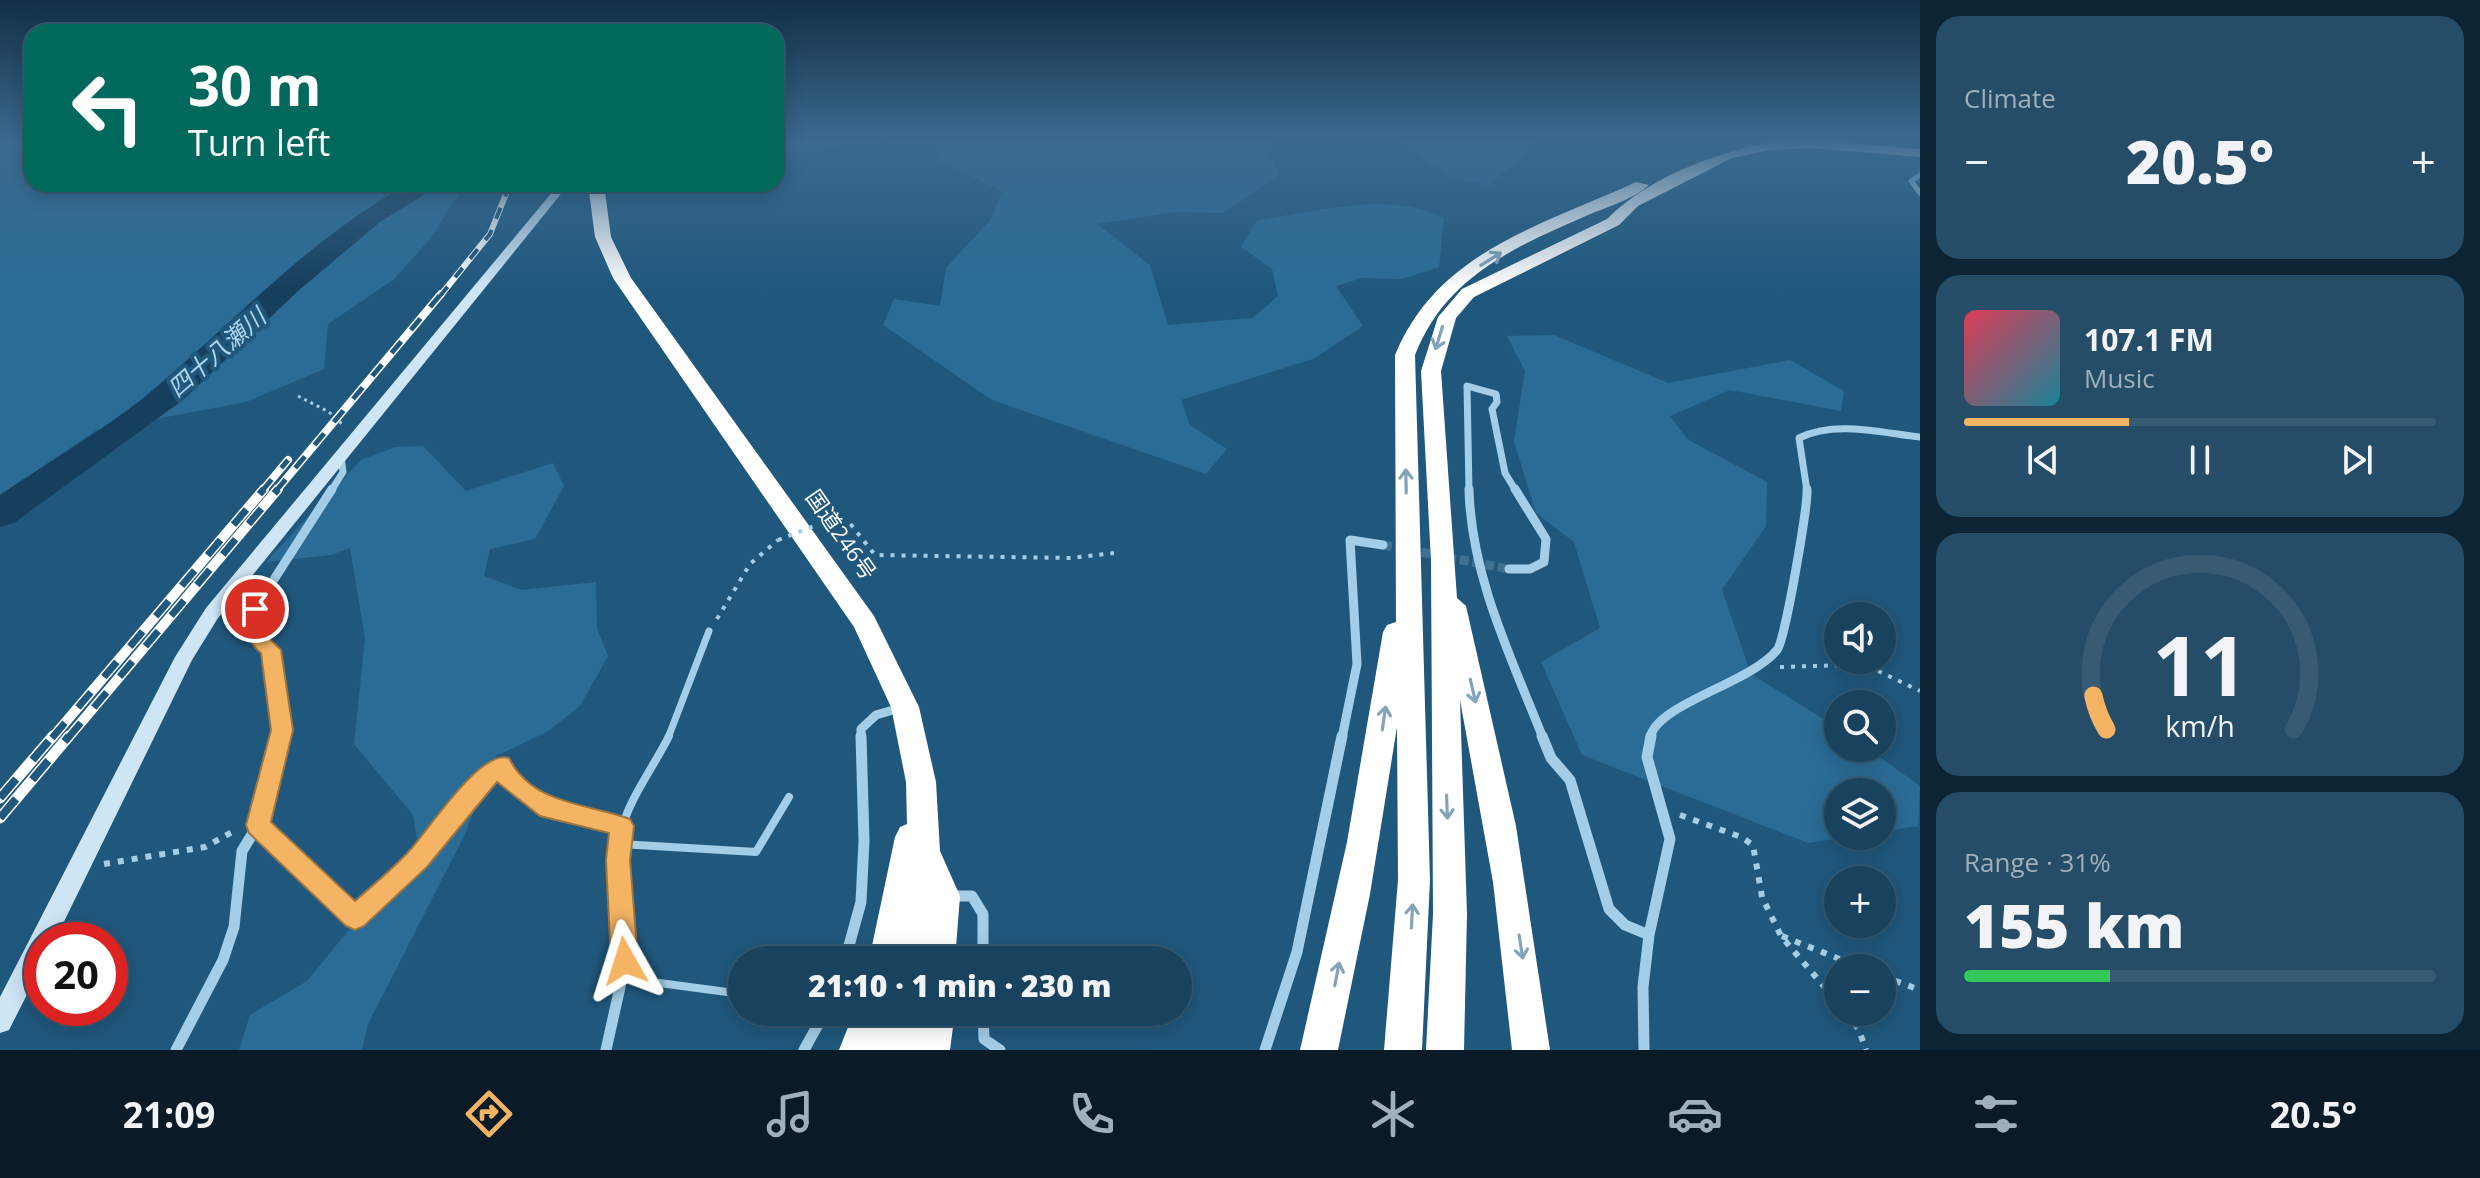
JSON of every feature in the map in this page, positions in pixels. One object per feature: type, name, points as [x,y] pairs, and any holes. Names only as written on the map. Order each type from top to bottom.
[{"type":"highway","points":[[1319,1050],[1335,985],[1380,750],[1408,340],[1425,307],[1441,290],[1514,245],[1625,191]]},
{"type":"highway","points":[[1445,1050],[1450,914],[1443,561],[1431,371],[1442,327],[1468,293],[1613,222],[1632,203],[1655,191]]},
{"type":"highway","name":"国道246号","points":[[597,192],[603,237],[622,278],[865,623],[905,707],[921,782],[924,851],[913,946]]},
{"type":"highway","points":[[1395,552],[1414,880],[1403,1050]]},
{"type":"highway","points":[[1443,561],[1503,834],[1524,966],[1531,1050]]},
{"type":"highway","points":[[889,946],[921,782]]},
{"type":"highway","points":[[924,851],[943,896],[939,946]]},
{"type":"highway","points":[[858,1050],[867,1026]]},
{"type":"highway","points":[[895,1050],[900,1026]]},
{"type":"highway","points":[[931,1050],[935,1026]]},
{"type":"street","points":[[52,922],[184,657],[212,613],[557,192]]},
{"type":"street","points":[[1509,569],[1530,569],[1544,562],[1546,539],[1505,473],[1492,409],[1497,402],[1496,394],[1467,386],[1470,526],[1493,612],[1551,758],[1570,780],[1609,909],[1625,925],[1649,935]]},
{"type":"street","points":[[1644,1050],[1643,987],[1649,935],[1670,839],[1647,757],[1652,727],[1668,712],[1760,667],[1780,648],[1807,497],[1807,475],[1799,450],[1799,438],[1808,431],[1829,430],[1920,437]]},
{"type":"street","points":[[176,1050],[231,938],[242,851],[259,821],[282,730],[270,650],[263,645],[254,623],[255,609],[343,472],[344,454]]},
{"type":"street","points":[[1265,1050],[1297,952],[1357,664],[1350,540],[1395,552]]},
{"type":"street","points":[[849,946],[861,902],[864,841],[861,729],[876,715],[905,707]]},
{"type":"street","points":[[943,896],[972,896],[983,914],[983,946]]},
{"type":"street","points":[[0,1021],[24,976]]},
{"type":"street","points":[[606,1050],[622,978]]},
{"type":"street","points":[[804,1050],[817,1026]]},
{"type":"street","points":[[984,1026],[984,1039],[1000,1050]]},
{"type":"lane","points":[[709,631],[668,737],[622,826],[619,905],[625,961],[622,978],[728,992]]},
{"type":"lane","points":[[259,821],[355,918],[418,859],[478,784],[501,765],[507,779],[548,808],[622,826]]},
{"type":"lane","points":[[620,844],[756,852],[789,797]]},
{"type":"path","points":[[298,396],[329,412],[344,426],[344,454]]},
{"type":"path","points":[[709,631],[750,564],[778,540],[830,520],[848,521],[875,555],[1071,558],[1114,553]]},
{"type":"path","points":[[1760,667],[1861,667],[1874,669],[1920,691]]},
{"type":"path","points":[[1663,809],[1741,837],[1753,845],[1762,897],[1781,936],[1824,987]]},
{"type":"path","points":[[79,868],[205,847],[259,821]]},
{"type":"path","points":[[1781,936],[1827,954]]},
{"type":"path","points":[[1896,981],[1920,990]]},
{"type":"path","points":[[1856,1026],[1866,1050]]},
{"type":"shaded area","points":[[0,191],[460,192],[429,240],[393,280],[328,324],[324,369],[246,402],[97,430],[0,495]]},
{"type":"shaded area","points":[[1002,191],[1255,191],[1223,213],[1175,212],[1097,224],[1150,265],[1168,325],[1253,318],[1278,296],[1272,269],[1241,247],[1257,220],[1327,208],[1376,204],[1400,205],[1444,218],[1439,267],[1402,279],[1362,278],[1336,286],[1363,326],[1313,359],[1181,400],[1190,425],[1227,449],[1206,474],[992,400],[883,325],[894,299],[940,306],[946,268],[991,219]]},
{"type":"shaded area","points":[[1554,335],[1668,383],[1790,360],[1844,391],[1841,411],[1730,390],[1670,416],[1687,439],[1767,482],[1766,526],[1722,590],[1751,674],[1824,719],[1824,762],[1887,762],[1920,786],[1918,826],[1896,830],[1896,778],[1824,778],[1824,841],[1808,843],[1582,755],[1541,662],[1600,628],[1574,542],[1536,513],[1514,441],[1525,371],[1507,336]]},
{"type":"shaded area","points":[[423,446],[466,491],[553,463],[564,486],[535,539],[490,549],[484,576],[521,590],[596,582],[597,629],[608,656],[580,706],[547,732],[496,756],[464,836],[368,1024],[362,1050],[239,1050],[250,1015],[307,981],[418,845],[413,815],[354,744],[365,638],[350,548],[331,555],[266,562],[361,460],[395,447]]},
{"type":"waterway","name":"四十八瀬川","points":[[0,514],[171,393],[287,285],[370,216],[414,192]]},
{"type":"tunnel","points":[[1383,545],[1509,569]]},
{"type":"railway","points":[[440,296],[490,234],[507,192]]},
{"type":"railway","points":[[276,491],[441,294]]},
{"type":"railway","points":[[262,491],[288,460]]},
{"type":"railway","points":[[52,738],[264,489]]},
{"type":"railway","points":[[68,738],[278,489]]},
{"type":"railway","points":[[0,798],[53,736]]},
{"type":"railway","points":[[0,818],[69,736]]},
{"type":"route","points":[[255,609],[254,623],[263,645],[270,650],[282,730],[280,748],[258,825],[355,918],[418,859],[478,784],[501,765],[507,779],[529,798],[548,808],[622,826],[618,860],[619,905],[625,961]]}]
